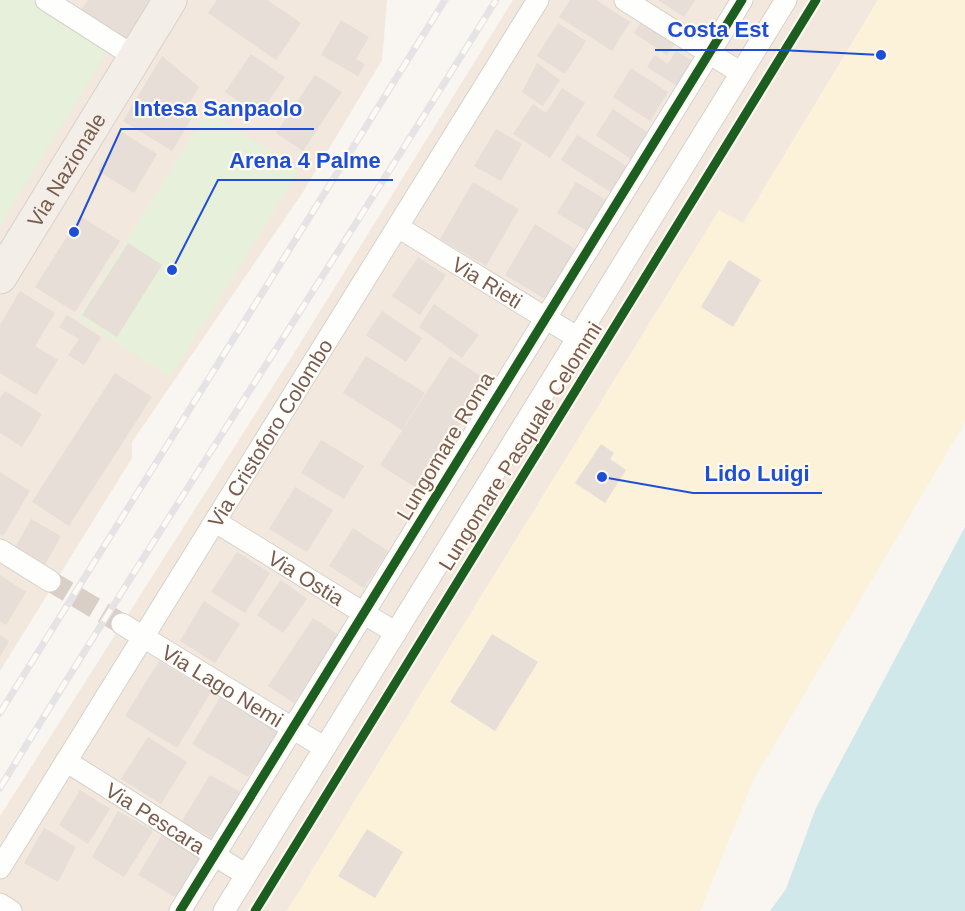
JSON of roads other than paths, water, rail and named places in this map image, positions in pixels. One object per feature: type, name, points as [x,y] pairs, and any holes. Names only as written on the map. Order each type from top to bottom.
[{"type":"main road","name":"Via Nazionale","points":[[0,277],[170,0]]},
{"type":"street","points":[[46,0],[135,57]]},
{"type":"street","name":"Via Cristoforo Colombo","points":[[0,868],[145,638],[538,0]]},
{"type":"street","points":[[625,0],[741,73]]},
{"type":"street","name":"Lungomare Roma","points":[[180,911],[742,0]]},
{"type":"street","name":"Lungomare Pasquale Celommi","points":[[224,911],[786,0]]},
{"type":"street","name":"Via Rieti","points":[[398,227],[578,338]]},
{"type":"street","name":"Via Ostia","points":[[216,522],[396,633]]},
{"type":"street","points":[[0,550],[50,581]]},
{"type":"street","name":"Via Lago Nemi","points":[[122,624],[325,748]]},
{"type":"street","name":"Via Pescara","points":[[66,761],[246,875]]},
{"type":"street","points":[[0,904],[11,911]]},
{"type":"water","points":[[965,527],[965,911],[770,911],[786,889],[816,808]]},
{"type":"tunnel","points":[[50,581],[122,624]]},
{"type":"railway","points":[[0,713],[445,0]]},
{"type":"railway","points":[[0,788],[496,0]]},
{"type":"place","name":"Costa Est","points":[[881,55]]},
{"type":"place","name":"Intesa Sanpaolo","points":[[74,232]]},
{"type":"place","name":"Arena 4 Palme","points":[[172,270]]},
{"type":"place","name":"Lido Luigi","points":[[602,477]]}]
